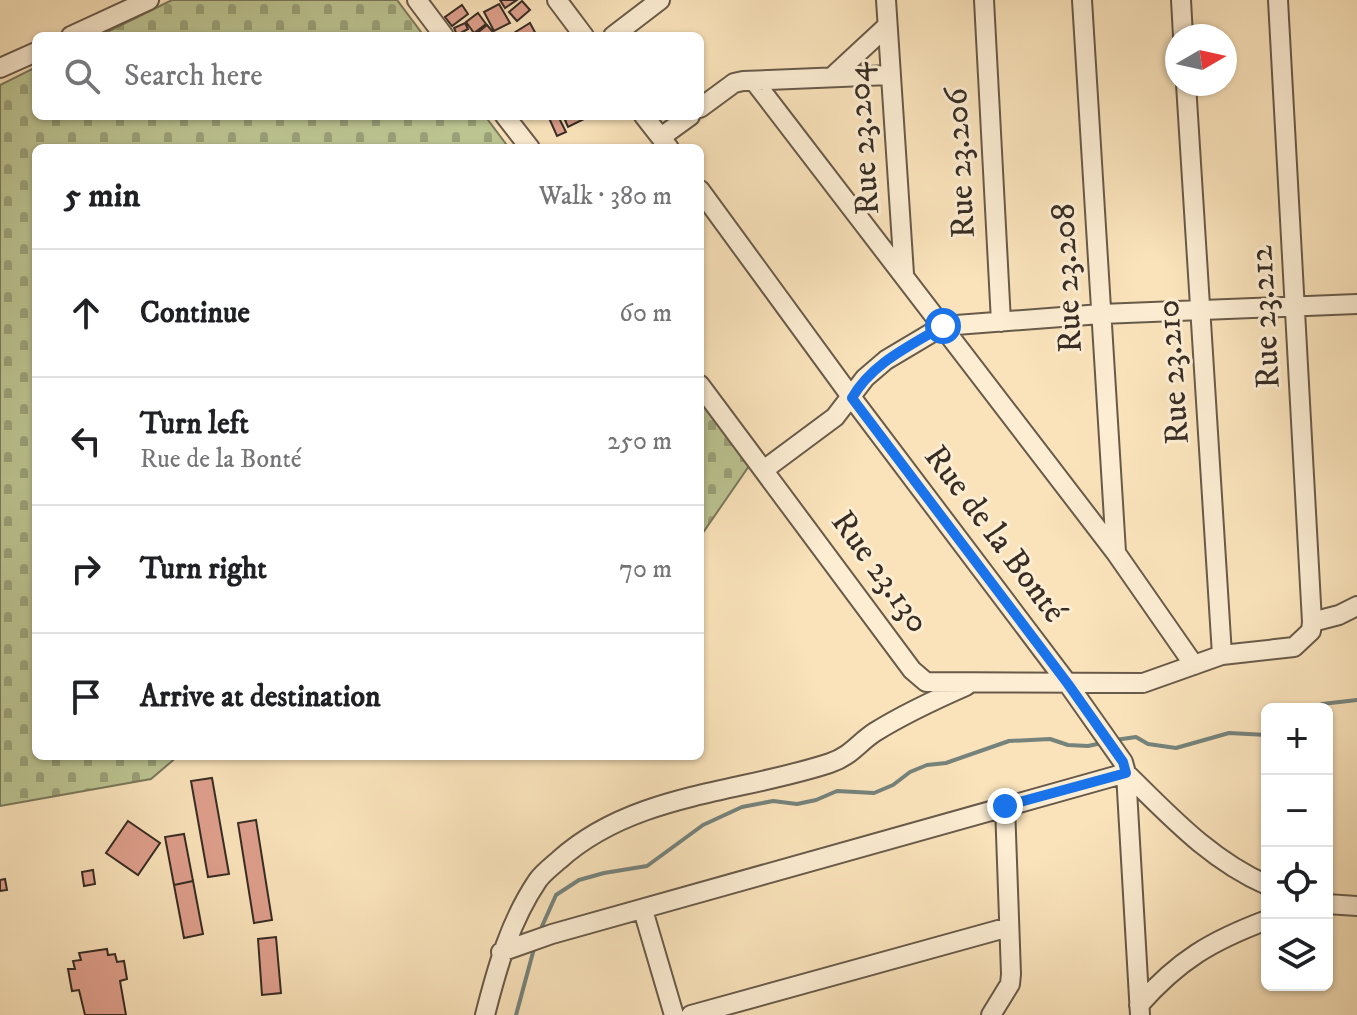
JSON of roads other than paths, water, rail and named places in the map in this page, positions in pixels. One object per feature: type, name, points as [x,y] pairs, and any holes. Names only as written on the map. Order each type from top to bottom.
[{"type":"street","points":[[80,32],[149,0]]},
{"type":"street","points":[[417,0],[441,32]]},
{"type":"street","points":[[557,0],[581,32]]},
{"type":"street","points":[[618,32],[660,0]]},
{"type":"street","name":"Rue 23.204","points":[[886,0],[904,274]]},
{"type":"street","name":"Rue 23.206","points":[[984,0],[1001,322]]},
{"type":"street","name":"Rue 23.208","points":[[1082,0],[1116,553]]},
{"type":"street","points":[[1181,0],[1182,24]]},
{"type":"street","name":"Rue 23.212","points":[[1278,0],[1312,626]]},
{"type":"street","points":[[832,77],[887,26]]},
{"type":"street","points":[[0,68],[32,54]]},
{"type":"street","points":[[704,105],[734,83],[890,75]]},
{"type":"street","points":[[754,81],[1116,553],[1194,665]]},
{"type":"street","name":"Rue 23.210","points":[[1187,96],[1222,655]]},
{"type":"street","points":[[508,120],[527,144]]},
{"type":"street","points":[[647,120],[665,143],[686,120]]},
{"type":"street","name":"Rue de la Bonté","points":[[704,195],[1068,684],[1124,768],[1213,856],[1261,882]]},
{"type":"street","points":[[765,469],[835,417],[865,378],[886,360],[943,326],[1101,314],[1357,304]]},
{"type":"street","name":"Rue 23.130","points":[[704,390],[912,670],[926,682],[1143,683],[1222,655],[1294,647],[1312,626],[1357,606]]},
{"type":"street","points":[[485,1015],[507,949],[538,879],[579,842],[625,818],[690,797],[786,775],[847,756],[870,735],[910,710],[973,684]]},
{"type":"street","points":[[507,949],[1005,806],[1124,768],[1140,1010]]},
{"type":"street","points":[[991,1015],[1010,984],[1005,806]]},
{"type":"street","points":[[1333,904],[1357,906]]},
{"type":"street","points":[[643,910],[674,1015]]},
{"type":"street","points":[[1140,1010],[1162,980],[1198,951],[1261,923]]},
{"type":"street","points":[[691,1015],[1009,927]]},
{"type":"waterway","points":[[1331,703],[1357,700]]},
{"type":"waterway","points":[[1115,740],[1136,737],[1148,744],[1176,748],[1229,733],[1261,735]]},
{"type":"waterway","points":[[539,933],[556,895],[579,880],[647,866],[703,825],[742,807],[773,801],[797,804],[837,791],[874,793],[927,765],[946,763],[1009,741],[1050,739],[1068,745],[1088,746],[1102,743]]},
{"type":"waterway","points":[[516,1015],[535,945]]}]
